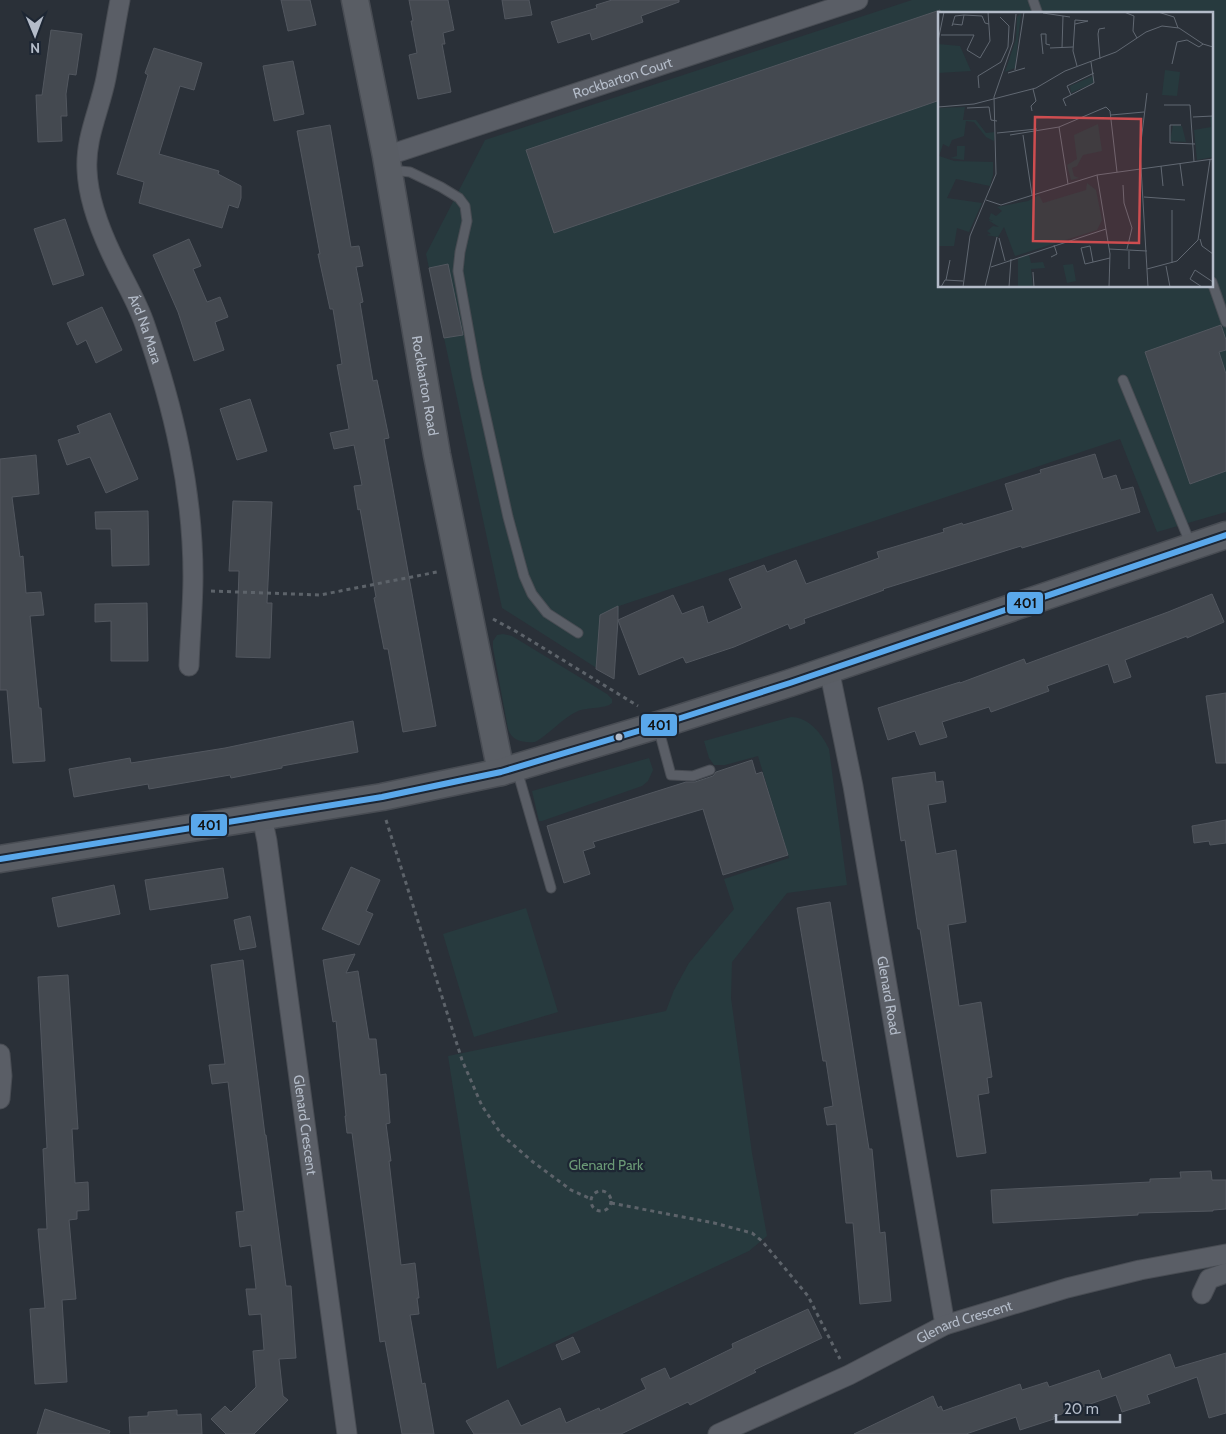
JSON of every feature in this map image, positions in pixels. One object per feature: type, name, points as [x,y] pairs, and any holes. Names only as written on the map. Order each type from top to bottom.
[{"type":"street","name":"Árd Na Mara","points":[[120,0],[106,79],[90,137],[86,169],[90,195],[112,255],[141,312],[164,378],[183,459],[193,575],[189,666]]},
{"type":"street","name":"Rockbarton Road","points":[[355,0],[387,163],[434,436],[468,611],[508,770]]},
{"type":"street","name":"Rockbarton Court","points":[[387,163],[858,0]]},
{"type":"street","points":[[0,859],[382,797],[508,770],[650,717],[829,669],[1226,535]]},
{"type":"street","name":"Glenard Road","points":[[829,669],[854,796],[945,1325]]},
{"type":"street","name":"Glenard Crescent","points":[[262,817],[267,841],[347,1434]]},
{"type":"street","points":[[0,1054],[2,1076],[0,1099]]},
{"type":"street","name":"Glenard Crescent","points":[[718,1434],[849,1375],[945,1325],[1067,1288],[1140,1270],[1226,1254]]},
{"type":"street","points":[[1202,1294],[1209,1279],[1226,1273]]},
{"type":"lane","points":[[1033,0],[1037,12]]},
{"type":"lane","points":[[387,163],[441,187],[459,198],[465,206],[468,221],[461,245],[458,271],[477,377],[508,517],[524,576],[532,594],[547,613],[578,633]]},
{"type":"lane","points":[[1214,288],[1226,322]]},
{"type":"lane","points":[[1123,380],[1192,547]]},
{"type":"lane","points":[[650,717],[671,775],[693,776],[710,770]]},
{"type":"lane","points":[[508,770],[522,794],[551,888]]},
{"type":"path","points":[[192,590],[320,595],[460,568]]},
{"type":"path","points":[[468,611],[491,618],[517,632],[650,717]]},
{"type":"path","points":[[382,797],[387,822],[444,1006],[462,1060],[482,1106],[502,1135],[533,1162],[571,1190],[591,1199]]},
{"type":"path","points":[[600,1190],[608,1194],[611,1203],[605,1210],[596,1210],[591,1203],[591,1199],[593,1194],[600,1190]]},
{"type":"path","points":[[611,1203],[714,1223],[752,1234],[762,1242],[808,1296],[849,1375]]},
{"type":"green space","points":[[912,0],[1226,0],[1226,512],[1157,532],[1120,439],[619,606],[614,679],[502,608],[426,254],[485,140]]},
{"type":"green space","points":[[497,635],[512,636],[607,694],[612,699],[612,703],[606,706],[578,711],[535,742],[515,739],[508,729],[493,648],[493,641]]},
{"type":"green space","name":"Glenard Park","points":[[791,717],[804,720],[814,727],[829,749],[847,885],[787,893],[732,962],[731,998],[752,1153],[767,1236],[749,1251],[497,1369],[448,1056],[666,1011],[674,990],[689,963],[734,909],[724,879],[789,858],[758,756],[725,765],[714,765],[709,758],[704,741]]},
{"type":"green space","points":[[649,758],[653,770],[648,781],[642,786],[539,821],[532,791]]},
{"type":"green space","points":[[526,908],[558,1012],[474,1037],[443,934]]},
{"type":"building","points":[[281,0],[310,0],[316,25],[288,31]]},
{"type":"building","points":[[409,0],[448,0],[454,30],[443,33],[445,44],[442,44],[451,92],[418,99],[409,55],[417,53]]},
{"type":"building","points":[[502,0],[529,0],[532,15],[505,19]]},
{"type":"building","points":[[612,0],[679,0],[679,2],[641,16],[643,22],[592,40],[590,33],[558,43],[551,22],[597,8],[596,5]]},
{"type":"building","points":[[940,10],[938,12],[938,101],[554,233],[526,150]]},
{"type":"building","points":[[51,30],[82,34],[76,75],[69,74],[66,94],[67,116],[61,116],[62,141],[38,142],[36,95],[42,95]]},
{"type":"building","points":[[154,48],[202,63],[194,90],[180,86],[159,154],[219,171],[218,174],[241,186],[241,198],[238,208],[229,205],[222,228],[139,203],[144,182],[117,174],[148,75],[145,73]]},
{"type":"building","points":[[293,61],[304,114],[274,121],[263,66]]},
{"type":"building","points":[[330,125],[351,247],[359,246],[363,266],[356,267],[363,302],[360,303],[373,381],[377,380],[389,438],[384,439],[436,726],[403,732],[388,649],[384,649],[374,598],[376,597],[360,509],[358,510],[354,486],[362,485],[354,445],[334,449],[330,433],[349,429],[337,365],[342,364],[333,309],[330,309],[318,254],[320,254],[297,131]]},
{"type":"building","points":[[65,219],[84,275],[53,285],[34,229]]},
{"type":"building","points":[[189,239],[201,266],[193,269],[207,302],[220,297],[228,317],[215,322],[224,350],[194,361],[178,312],[153,255]]},
{"type":"building","points":[[448,264],[463,335],[444,338],[429,268]]},
{"type":"building","points":[[102,307],[122,350],[96,363],[86,340],[77,345],[67,323]]},
{"type":"building","points":[[1221,325],[1226,340],[1226,350],[1219,352],[1226,374],[1226,471],[1190,484],[1145,352]]},
{"type":"building","points":[[250,399],[267,451],[237,460],[220,409]]},
{"type":"building","points":[[110,413],[138,479],[106,493],[90,457],[67,465],[58,440],[80,433],[77,426]]},
{"type":"building","points":[[1095,454],[1103,479],[1116,475],[1121,490],[1133,487],[1140,512],[1022,548],[1021,546],[883,589],[804,619],[805,623],[790,629],[788,624],[734,647],[686,663],[683,657],[639,675],[618,620],[673,595],[682,614],[703,606],[708,623],[742,608],[729,579],[764,565],[767,572],[796,560],[806,584],[879,558],[877,552],[944,532],[943,529],[962,523],[963,525],[1013,510],[1005,484],[1041,473],[1040,470]]},
{"type":"building","points":[[36,455],[39,494],[12,497],[20,557],[23,556],[26,593],[41,592],[44,615],[30,616],[45,761],[13,763],[7,690],[0,690],[0,459]]},
{"type":"building","points":[[233,501],[272,502],[267,603],[272,603],[270,658],[236,657],[239,571],[229,571]]},
{"type":"building","points":[[148,511],[149,565],[112,566],[111,529],[96,529],[95,512]]},
{"type":"building","points":[[1212,594],[1224,622],[1187,638],[1187,636],[1125,660],[1131,677],[1114,683],[1108,664],[1047,686],[1049,691],[991,712],[989,707],[942,722],[947,737],[920,745],[915,731],[888,740],[878,708],[960,683],[1024,659],[1026,664]]},
{"type":"building","points":[[147,603],[148,661],[111,661],[111,621],[95,622],[95,604]]},
{"type":"building","points":[[618,606],[614,679],[596,669],[600,615]]},
{"type":"building","points":[[1226,693],[1226,763],[1216,763],[1206,696]]},
{"type":"building","points":[[353,721],[358,752],[282,766],[282,768],[231,778],[230,775],[149,789],[148,784],[74,797],[69,769],[130,758],[131,763],[225,748]]},
{"type":"building","points":[[752,760],[756,774],[762,772],[788,855],[723,875],[703,809],[593,842],[595,847],[583,851],[590,874],[564,883],[547,826],[686,782],[695,782],[713,776],[716,772]]},
{"type":"building","points":[[935,772],[936,782],[943,781],[946,802],[928,805],[936,854],[956,850],[966,922],[948,925],[959,1006],[981,1002],[992,1077],[987,1078],[989,1093],[978,1095],[986,1153],[957,1157],[920,929],[918,929],[905,840],[901,841],[892,778]]},
{"type":"building","points":[[1226,820],[1226,843],[1210,845],[1209,841],[1194,843],[1192,826]]},
{"type":"building","points":[[351,867],[380,880],[366,911],[373,914],[359,945],[322,929]]},
{"type":"building","points":[[223,868],[228,898],[150,910],[145,880]]},
{"type":"building","points":[[114,885],[120,914],[58,927],[52,898]]},
{"type":"building","points":[[830,902],[869,1149],[872,1149],[880,1233],[885,1232],[891,1301],[860,1304],[853,1223],[846,1223],[836,1124],[827,1125],[824,1108],[833,1106],[826,1061],[823,1061],[797,908]]},
{"type":"building","points":[[250,916],[256,947],[240,950],[234,920]]},
{"type":"building","points":[[355,954],[346,973],[358,971],[369,1039],[376,1039],[380,1075],[386,1074],[390,1123],[386,1124],[401,1265],[415,1263],[419,1314],[410,1315],[422,1384],[425,1383],[434,1434],[402,1434],[385,1341],[380,1342],[352,1133],[347,1133],[336,1021],[333,1022],[323,960]]},
{"type":"building","points":[[243,960],[286,1286],[291,1286],[296,1358],[279,1359],[283,1396],[288,1400],[254,1434],[226,1434],[211,1419],[225,1406],[231,1412],[256,1387],[253,1351],[264,1350],[261,1314],[249,1315],[246,1289],[256,1289],[251,1245],[240,1247],[236,1212],[244,1211],[228,1082],[212,1084],[209,1065],[225,1064],[211,965]]},
{"type":"building","points":[[68,975],[78,1129],[72,1129],[75,1183],[88,1182],[89,1210],[77,1211],[77,1219],[69,1220],[76,1299],[62,1300],[67,1382],[35,1384],[30,1309],[45,1308],[38,1229],[47,1229],[43,1149],[47,1148],[38,977]]},
{"type":"building","points":[[1211,1171],[1212,1180],[1226,1180],[1226,1209],[993,1223],[991,1190],[1150,1182],[1150,1179],[1181,1178],[1180,1172]]},
{"type":"building","points":[[808,1309],[822,1338],[754,1370],[756,1372],[690,1405],[688,1402],[621,1434],[474,1434],[466,1421],[508,1400],[521,1426],[560,1408],[566,1423],[599,1408],[600,1411],[646,1389],[641,1379],[665,1368],[670,1379],[733,1348],[732,1344]]},
{"type":"building","points":[[573,1337],[580,1352],[562,1360],[556,1345]]},
{"type":"building","points":[[1226,1353],[1226,1413],[1209,1418],[1197,1377],[1147,1395],[1150,1403],[1122,1412],[1116,1395],[1020,1430],[1016,1417],[966,1434],[854,1434],[933,1396],[938,1408],[941,1406],[943,1411],[1020,1384],[1022,1390],[1047,1382],[1049,1387],[1099,1370],[1102,1379],[1170,1354],[1175,1368]]},
{"type":"building","points":[[45,1409],[110,1431],[109,1434],[37,1434]]},
{"type":"building","points":[[177,1410],[177,1415],[201,1414],[202,1434],[130,1434],[129,1417],[148,1416],[148,1412]]},
{"type":"transit line","name":"401","points":[[0,859],[382,797],[501,772],[790,683],[1226,535]]}]
